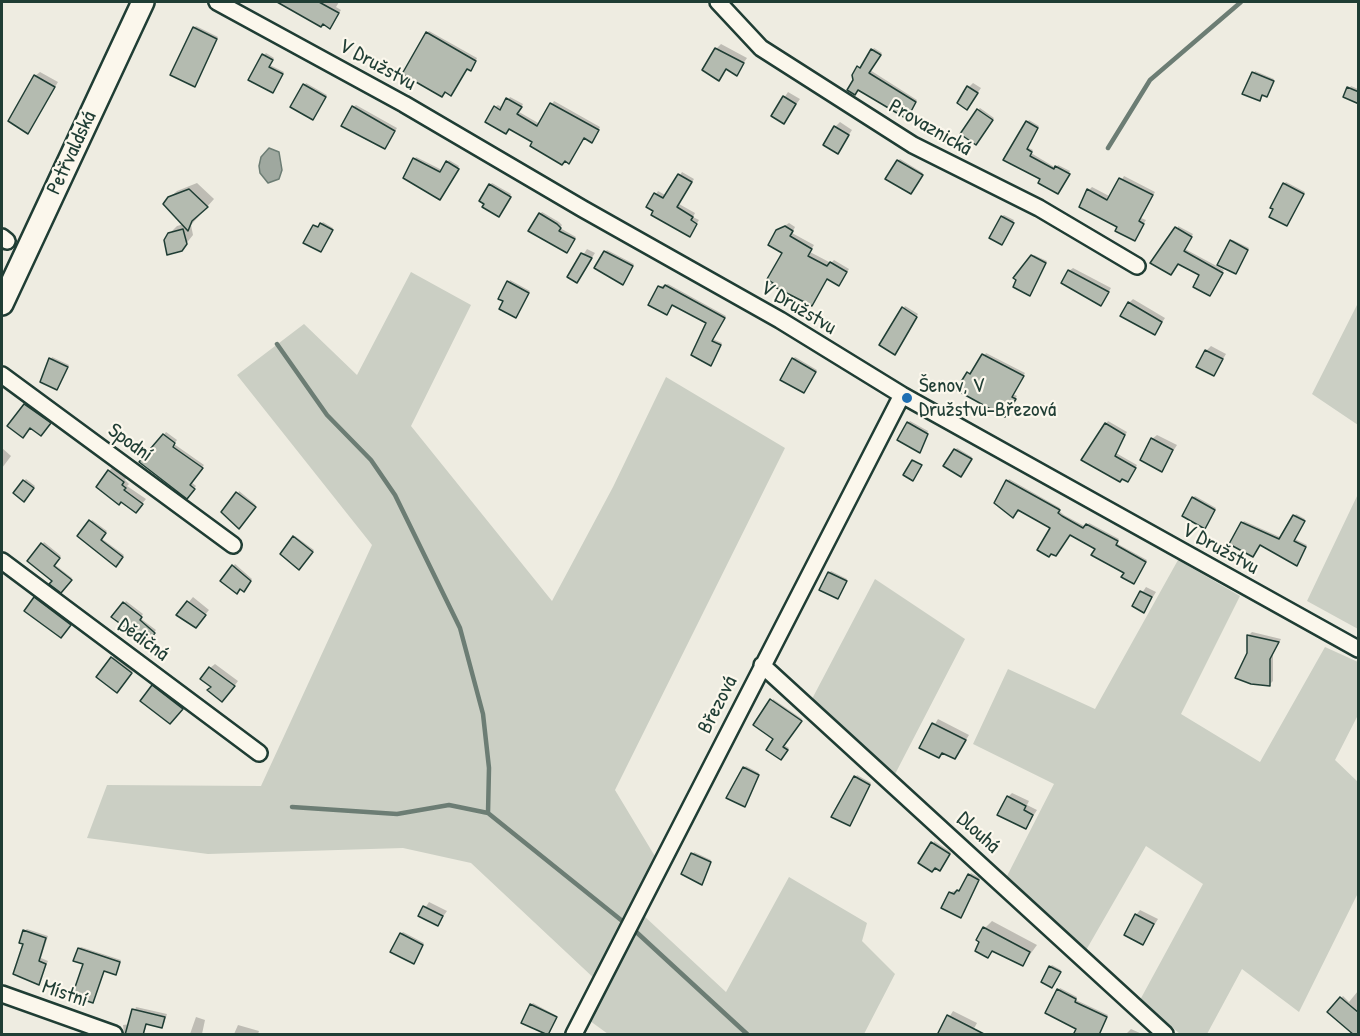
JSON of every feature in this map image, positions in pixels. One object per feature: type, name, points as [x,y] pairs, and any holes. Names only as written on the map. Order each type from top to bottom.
[{"type":"main road","name":"Petřvaldská","points":[[2,304],[143,2]]},
{"type":"street","name":"V Družstvu","points":[[217,2],[404,104],[583,210],[780,320],[902,395],[1359,649]]},
{"type":"street","name":"Provaznická","points":[[718,2],[761,48],[913,145],[1039,208],[1137,266]]},
{"type":"street","name":"Spodní","points":[[2,375],[233,545]]},
{"type":"street","name":"Březová","points":[[574,1035],[635,921],[762,665],[798,600],[902,395]]},
{"type":"street","name":"Dědičná","points":[[2,561],[259,753]]},
{"type":"street","name":"Dlouhá","points":[[762,665],[1165,1035]]},
{"type":"street","name":"Místní","points":[[2,994],[114,1034]]},
{"type":"shaded area","points":[[269,148],[279,152],[282,170],[279,179],[268,183],[260,173],[259,166],[261,157]]},
{"type":"shaded area","points":[[411,272],[471,305],[411,426],[552,601],[613,487],[666,377],[785,448],[615,790],[659,863],[598,982],[471,863],[403,848],[208,854],[87,838],[107,785],[261,786],[372,545],[237,375],[304,324],[357,375]]},
{"type":"shaded area","points":[[1358,303],[1358,425],[1312,394]]},
{"type":"shaded area","points":[[1358,494],[1358,629],[1307,601]]},
{"type":"shaded area","points":[[1178,560],[1240,596],[1181,714],[1260,762],[1325,647],[1358,662],[1358,715],[1335,760],[1358,782],[1358,893],[1299,1012],[1242,969],[1207,1034],[1180,1034],[1140,1000],[1203,884],[1146,846],[1085,952],[1006,878],[1054,784],[973,744],[1008,669],[1095,709]]},
{"type":"shaded area","points":[[875,579],[965,639],[893,778],[812,699]]},
{"type":"shaded area","points":[[789,877],[867,923],[862,941],[895,974],[864,1034],[608,1034],[586,1018],[643,915],[726,992]]},
{"type":"building","points":[[277,2],[319,2],[339,13],[330,29],[323,24],[321,27]]},
{"type":"building","points":[[193,27],[217,39],[195,87],[170,75]]},
{"type":"building","points":[[426,32],[476,61],[471,71],[467,69],[451,96],[445,92],[442,97],[402,74]]},
{"type":"building","points":[[715,48],[744,63],[737,76],[726,69],[719,81],[702,70]]},
{"type":"building","points":[[871,49],[881,55],[869,73],[916,102],[907,119],[858,90],[855,95],[847,90],[857,66],[860,68]]},
{"type":"building","points":[[262,54],[273,60],[269,67],[283,74],[273,93],[248,80]]},
{"type":"building","points":[[1252,72],[1274,81],[1267,97],[1262,95],[1260,101],[1242,94]]},
{"type":"building","points":[[34,75],[55,87],[28,134],[8,121]]},
{"type":"building","points":[[303,84],[326,97],[313,120],[290,107]]},
{"type":"building","points":[[967,86],[978,93],[967,110],[957,103]]},
{"type":"building","points":[[1347,87],[1359,92],[1359,104],[1343,97]]},
{"type":"building","points":[[783,96],[796,104],[784,124],[771,116]]},
{"type":"building","points":[[506,98],[522,107],[517,114],[537,126],[550,103],[599,130],[592,143],[584,138],[569,164],[565,161],[562,165],[530,146],[532,142],[509,129],[506,134],[485,122],[494,106],[500,110]]},
{"type":"building","points":[[352,106],[395,131],[385,149],[341,126]]},
{"type":"building","points":[[977,109],[993,120],[976,145],[960,134]]},
{"type":"building","points":[[1026,121],[1038,128],[1027,149],[1032,152],[1030,156],[1054,169],[1055,166],[1070,174],[1058,194],[1038,183],[1040,179],[1003,160]]},
{"type":"building","points":[[834,126],[849,135],[838,154],[823,145]]},
{"type":"building","points":[[413,158],[440,172],[446,161],[459,169],[440,200],[403,178]]},
{"type":"building","points":[[897,160],[923,175],[911,194],[885,179]]},
{"type":"building","points":[[678,174],[692,182],[677,207],[693,217],[691,220],[697,224],[690,237],[651,215],[653,211],[646,207],[654,193],[663,198]]},
{"type":"building","points":[[1119,178],[1153,195],[1139,221],[1144,224],[1135,241],[1115,231],[1117,227],[1079,207],[1087,189],[1107,200]]},
{"type":"building","points":[[1283,183],[1304,194],[1287,226],[1269,217],[1273,209],[1270,208]]},
{"type":"building","points":[[489,184],[511,197],[499,217],[482,207],[484,204],[479,201]]},
{"type":"building","points":[[189,189],[208,207],[192,221],[188,231],[163,204],[168,197]]},
{"type":"building","points":[[539,213],[557,224],[561,228],[559,231],[575,239],[567,253],[528,231]]},
{"type":"building","points":[[1001,216],[1014,223],[1002,245],[989,238]]},
{"type":"building","points":[[320,223],[333,230],[321,252],[303,243],[313,225],[318,227]]},
{"type":"building","points":[[785,226],[793,231],[790,236],[812,249],[808,256],[827,266],[830,262],[847,272],[839,286],[827,279],[812,306],[771,285],[773,283],[767,279],[782,253],[768,245],[776,230]]},
{"type":"building","points":[[1175,227],[1192,237],[1184,251],[1223,273],[1210,296],[1193,287],[1199,275],[1178,264],[1171,275],[1150,263]]},
{"type":"building","points":[[183,229],[187,244],[182,251],[167,255],[164,240],[168,233]]},
{"type":"building","points":[[1230,240],[1248,250],[1236,274],[1217,265]]},
{"type":"building","points":[[604,251],[633,266],[623,285],[594,268]]},
{"type":"building","points":[[581,253],[592,258],[577,283],[567,277]]},
{"type":"building","points":[[1031,255],[1046,263],[1030,296],[1013,287],[1016,280],[1013,278]]},
{"type":"building","points":[[1068,270],[1109,292],[1101,306],[1061,283]]},
{"type":"building","points":[[507,281],[529,293],[516,318],[499,309],[503,301],[498,299]]},
{"type":"building","points":[[665,285],[725,318],[712,341],[721,345],[711,366],[691,355],[706,323],[672,305],[667,315],[648,305],[658,286],[663,288]]},
{"type":"building","points":[[1128,302],[1162,322],[1155,335],[1120,316]]},
{"type":"building","points":[[902,307],[917,317],[895,355],[879,345]]},
{"type":"building","points":[[1205,350],[1223,359],[1214,376],[1196,367]]},
{"type":"building","points":[[982,354],[1024,376],[1012,397],[1016,399],[1005,417],[956,390],[967,372],[970,374]]},
{"type":"building","points":[[49,358],[68,367],[57,390],[40,382]]},
{"type":"building","points":[[792,358],[816,372],[804,393],[780,380]]},
{"type":"building","points":[[24,404],[51,423],[41,436],[30,428],[23,438],[7,426]]},
{"type":"building","points":[[907,422],[928,434],[920,453],[897,440]]},
{"type":"building","points":[[1105,423],[1125,435],[1115,456],[1136,468],[1128,482],[1122,479],[1120,482],[1081,460]]},
{"type":"building","points":[[163,434],[175,443],[173,447],[203,468],[190,485],[195,489],[187,499],[139,462]]},
{"type":"building","points":[[1151,438],[1173,450],[1162,472],[1140,460]]},
{"type":"building","points":[[954,449],[972,459],[961,477],[943,466]]},
{"type":"building","points":[[912,460],[922,465],[913,481],[903,475]]},
{"type":"building","points":[[108,470],[124,482],[122,485],[126,488],[124,490],[143,504],[136,513],[121,502],[119,505],[96,487]]},
{"type":"building","points":[[23,480],[34,488],[24,502],[13,493]]},
{"type":"building","points":[[1006,480],[1060,510],[1058,513],[1083,528],[1086,524],[1118,541],[1116,545],[1146,562],[1134,584],[1121,577],[1124,573],[1091,555],[1095,549],[1070,535],[1056,556],[1051,554],[1049,557],[1037,550],[1050,528],[1018,510],[1013,518],[994,503]]},
{"type":"building","points":[[236,492],[256,507],[239,529],[221,512]]},
{"type":"building","points":[[1192,497],[1215,510],[1205,529],[1182,516]]},
{"type":"building","points":[[1293,515],[1305,521],[1294,541],[1306,547],[1297,566],[1260,545],[1253,557],[1229,544],[1241,522],[1279,539]]},
{"type":"building","points":[[89,520],[106,533],[101,540],[123,557],[116,567],[77,536]]},
{"type":"building","points":[[293,536],[313,552],[299,570],[280,554]]},
{"type":"building","points":[[41,543],[60,558],[54,566],[72,580],[61,593],[49,584],[52,581],[27,561]]},
{"type":"building","points":[[232,565],[251,581],[244,592],[240,589],[237,594],[220,581]]},
{"type":"building","points":[[828,572],[847,581],[838,599],[819,590]]},
{"type":"building","points":[[1140,591],[1152,597],[1144,613],[1132,606]]},
{"type":"building","points":[[34,597],[71,625],[61,638],[24,611]]},
{"type":"building","points":[[187,601],[206,615],[196,628],[176,615]]},
{"type":"building","points":[[123,602],[142,617],[140,620],[155,633],[147,643],[111,617]]},
{"type":"building","points":[[1247,635],[1279,642],[1270,659],[1270,686],[1251,684],[1235,678],[1247,653]]},
{"type":"building","points":[[111,657],[132,673],[117,693],[96,677]]},
{"type":"building","points":[[209,667],[235,686],[222,702],[207,690],[211,687],[200,679]]},
{"type":"building","points":[[152,685],[183,709],[170,724],[140,701]]},
{"type":"building","points":[[770,699],[802,721],[783,747],[788,750],[781,760],[766,750],[773,739],[753,725]]},
{"type":"building","points":[[932,723],[966,740],[955,759],[942,753],[939,758],[919,748]]},
{"type":"building","points":[[743,767],[759,775],[745,807],[726,798]]},
{"type":"building","points":[[854,776],[870,785],[850,826],[831,817]]},
{"type":"building","points":[[1007,796],[1026,806],[1024,810],[1033,815],[1026,829],[997,815]]},
{"type":"building","points":[[931,842],[950,854],[940,871],[935,868],[932,872],[918,863]]},
{"type":"building","points":[[691,853],[711,862],[702,885],[681,874]]},
{"type":"building","points":[[968,874],[979,880],[961,918],[941,908],[949,892],[954,894],[957,890],[959,891]]},
{"type":"building","points":[[423,906],[443,916],[438,926],[418,916]]},
{"type":"building","points":[[1135,914],[1154,924],[1143,945],[1124,935]]},
{"type":"building","points":[[983,927],[1030,952],[1023,966],[992,951],[988,958],[975,951],[979,942],[976,940]]},
{"type":"building","points":[[23,930],[46,938],[39,961],[46,964],[39,985],[13,974],[23,944],[19,943]]},
{"type":"building","points":[[400,933],[423,945],[414,964],[390,952]]},
{"type":"building","points":[[78,948],[120,962],[116,975],[104,971],[93,1003],[72,996],[83,964],[73,961]]},
{"type":"building","points":[[1049,966],[1061,972],[1052,988],[1041,982]]},
{"type":"building","points":[[1057,989],[1076,999],[1075,1002],[1107,1017],[1099,1035],[1073,1035],[1076,1029],[1045,1013]]},
{"type":"building","points":[[1340,997],[1359,1013],[1359,1035],[1354,1035],[1327,1012]]},
{"type":"building","points":[[530,1004],[557,1017],[548,1035],[521,1023]]},
{"type":"building","points":[[132,1009],[165,1017],[162,1028],[146,1024],[143,1035],[125,1035]]},
{"type":"building","points":[[947,1015],[986,1035],[937,1035]]},
{"type":"waterway","points":[[1108,148],[1150,80],[1241,2]]},
{"type":"waterway","points":[[277,344],[327,415],[371,460],[395,495],[460,628],[483,714],[489,768],[488,813],[626,924]]},
{"type":"waterway","points":[[292,807],[397,814],[449,805],[488,813]]},
{"type":"waterway","points":[[633,929],[747,1034]]},
{"type":"place","name":"Šenov, V Družstvu-Březová","points":[[907,398]]}]
